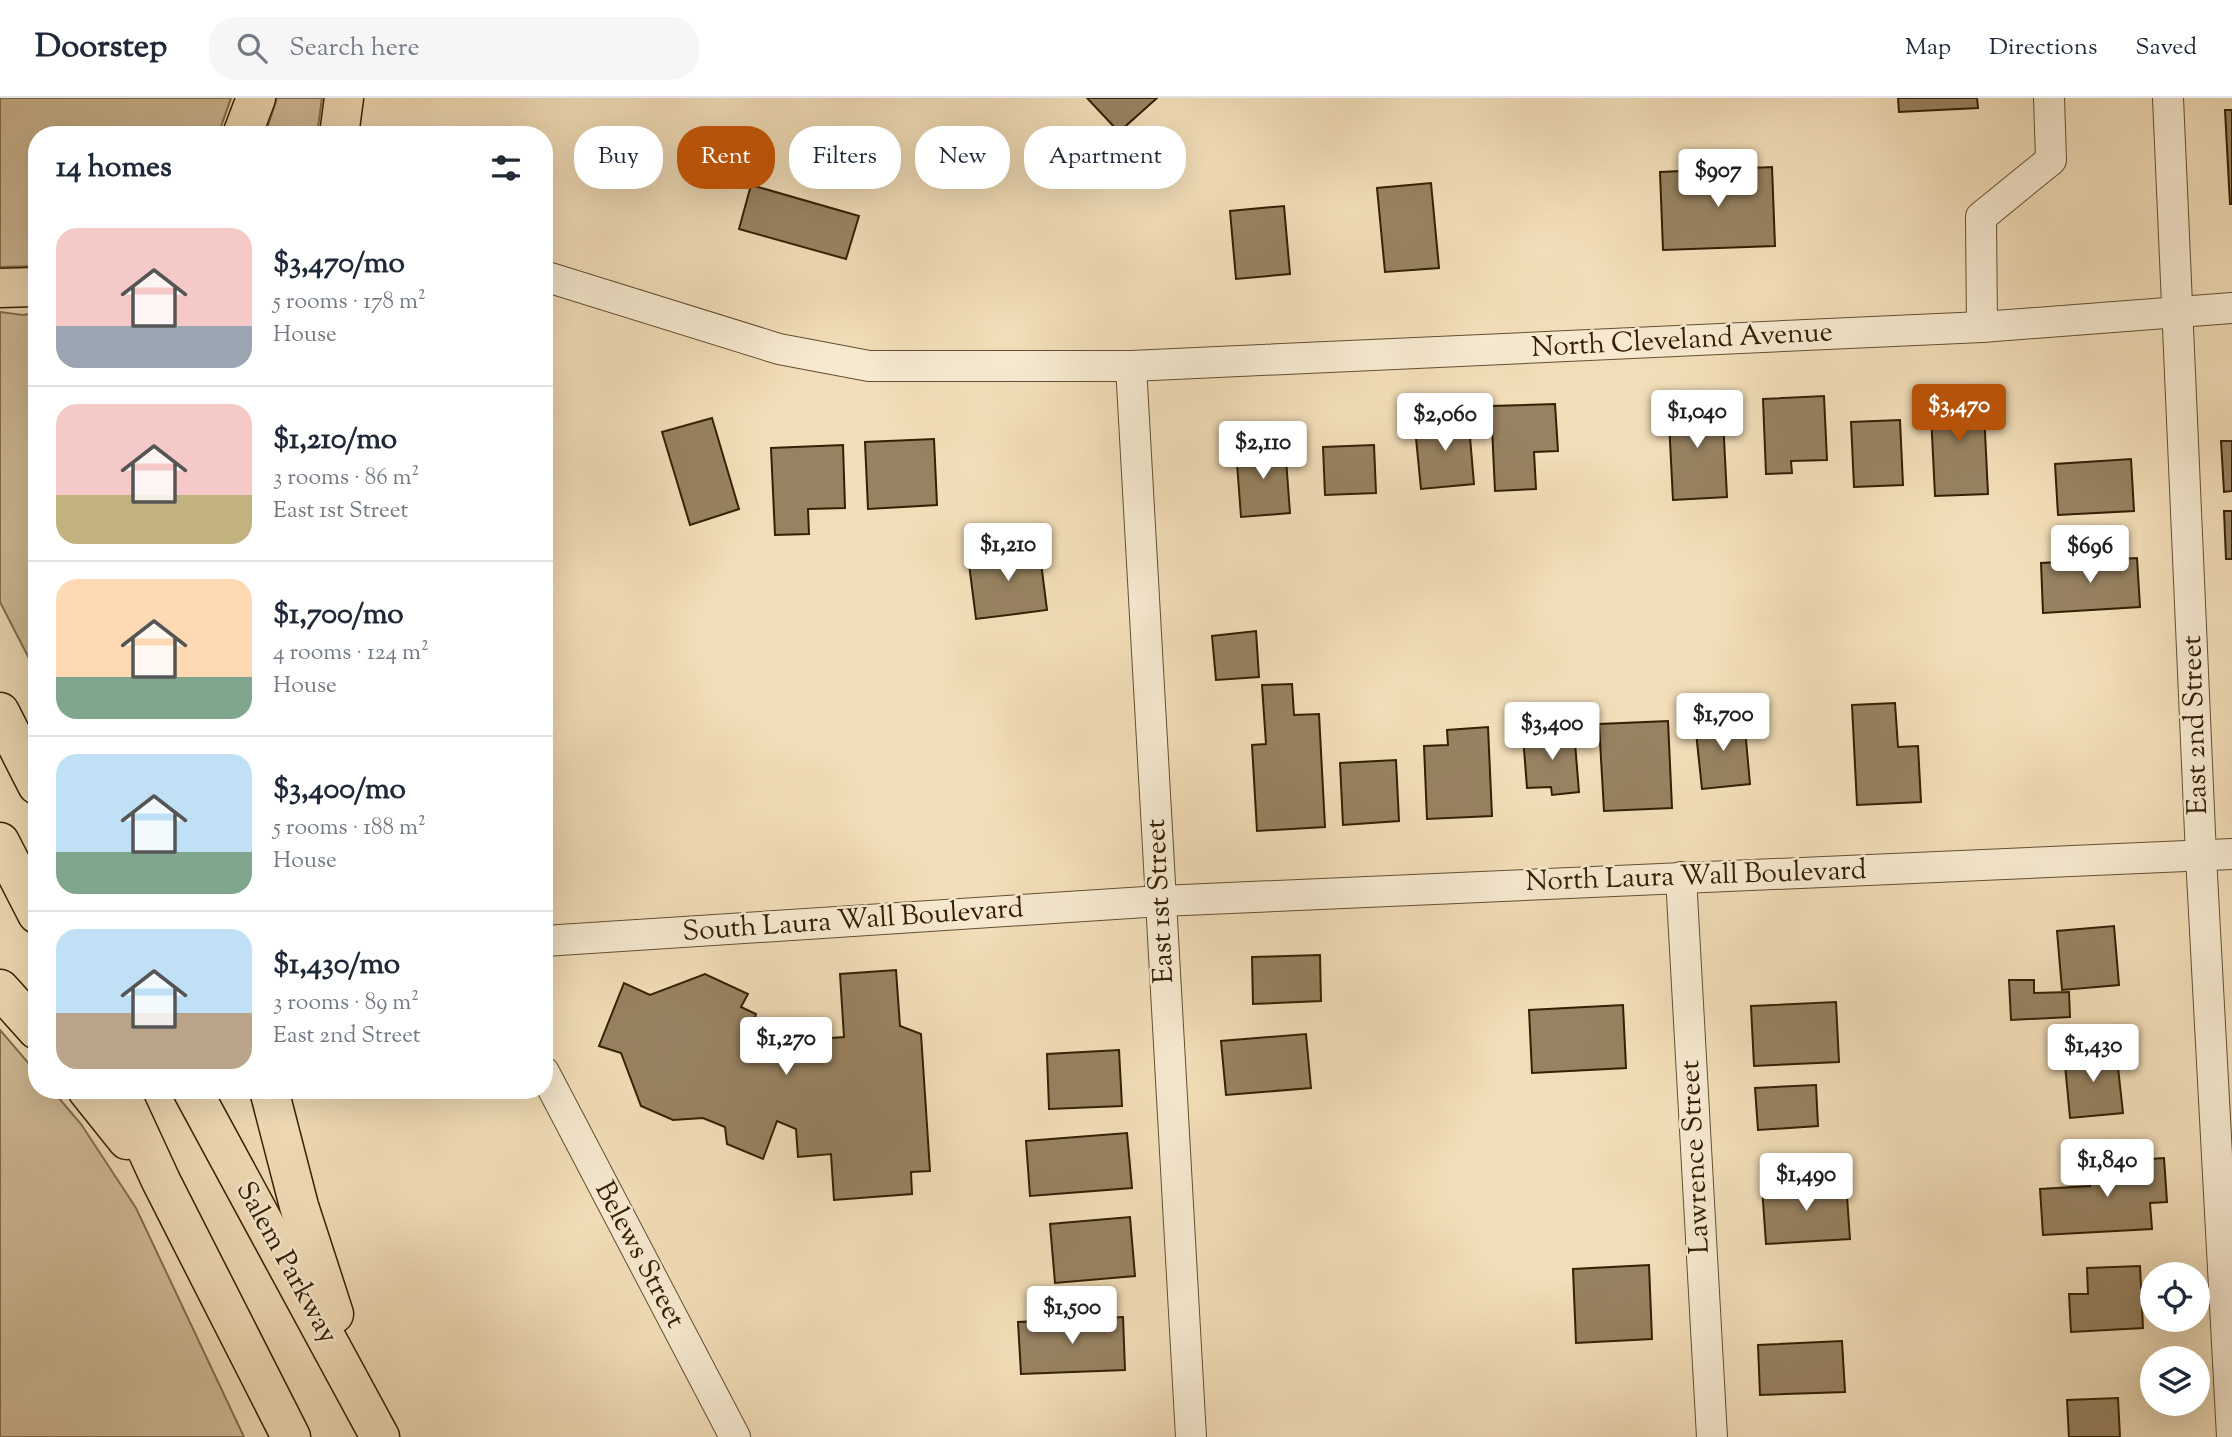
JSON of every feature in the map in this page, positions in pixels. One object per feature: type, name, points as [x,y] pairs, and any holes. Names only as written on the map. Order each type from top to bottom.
[{"type":"highway","points":[[245,126],[256,98]]},
{"type":"highway","points":[[340,126],[344,98]]},
{"type":"highway","points":[[0,288],[28,287]]},
{"type":"highway","points":[[0,712],[28,767]]},
{"type":"highway","points":[[0,842],[28,896]]},
{"type":"highway","points":[[0,989],[28,1020]]},
{"type":"highway","points":[[93,1099],[161,1181]]},
{"type":"highway","points":[[123,1099],[161,1181],[291,1437]]},
{"type":"highway","name":"Salem Parkway","points":[[197,1099],[380,1437]]},
{"type":"highway","points":[[271,1099],[299,1206],[362,1402]]},
{"type":"street","points":[[1982,327],[1981,218],[2051,160],[2049,98]]},
{"type":"street","name":"East 2nd Street","points":[[2168,98],[2201,856],[2232,1437]]},
{"type":"street","name":"North Cleveland Avenue","points":[[553,279],[779,349],[869,366],[1131,366],[1982,327],[2232,308]]},
{"type":"street","name":"East 1st Street","points":[[1131,366],[1191,1437]]},
{"type":"street","name":"North Laura Wall Boulevard","points":[[1161,901],[2232,854]]},
{"type":"street","name":"Lawrence Street","points":[[1681,877],[1712,1437]]},
{"type":"street","name":"South Laura Wall Boulevard","points":[[553,941],[1161,901]]},
{"type":"street","name":"Belews Street","points":[[553,1090],[735,1437]]},
{"type":"shaded area","points":[[0,98],[231,98],[221,126],[28,126],[28,266],[0,267]]},
{"type":"shaded area","points":[[277,98],[322,98],[318,126],[268,126]]},
{"type":"shaded area","points":[[0,312],[28,314],[28,656],[0,602]]},
{"type":"shaded area","points":[[0,1030],[28,1063],[28,1099],[60,1099],[81,1124],[136,1208],[244,1437],[0,1437]]},
{"type":"building","points":[[1087,98],[1157,98],[1126,126],[1113,126]]},
{"type":"building","points":[[1898,98],[1977,98],[1978,108],[1899,112]]},
{"type":"building","points":[[2225,110],[2232,110],[2232,204],[2230,204]]},
{"type":"building","points":[[1772,167],[1775,246],[1663,250],[1660,172]]},
{"type":"building","points":[[1431,183],[1439,268],[1385,272],[1377,188]]},
{"type":"building","points":[[750,189],[765,189],[859,216],[846,259],[739,229]]},
{"type":"building","points":[[1284,206],[1290,274],[1236,279],[1230,211]]},
{"type":"building","points":[[1983,391],[1988,494],[1935,496],[1930,394]]},
{"type":"building","points":[[1824,396],[1827,460],[1791,461],[1792,473],[1766,474],[1763,399]]},
{"type":"building","points":[[1722,400],[1727,497],[1673,500],[1668,402]]},
{"type":"building","points":[[1555,404],[1558,451],[1534,452],[1536,489],[1495,491],[1491,406]]},
{"type":"building","points":[[1468,414],[1474,484],[1421,489],[1415,428],[1437,426],[1436,417]]},
{"type":"building","points":[[712,418],[739,509],[690,525],[662,432]]},
{"type":"building","points":[[1900,420],[1903,485],[1854,487],[1851,422]]},
{"type":"building","points":[[934,439],[937,505],[868,509],[865,442]]},
{"type":"building","points":[[2221,441],[2232,441],[2232,491],[2224,492]]},
{"type":"building","points":[[843,445],[845,508],[808,509],[809,534],[775,535],[771,448]]},
{"type":"building","points":[[1374,445],[1376,493],[1325,495],[1323,447]]},
{"type":"building","points":[[1285,446],[1290,513],[1241,517],[1236,450]]},
{"type":"building","points":[[2131,459],[2134,511],[2058,515],[2055,464]]},
{"type":"building","points":[[2224,511],[2232,511],[2232,559],[2226,559]]},
{"type":"building","points":[[1039,547],[1047,610],[976,619],[968,556]]},
{"type":"building","points":[[2137,558],[2140,607],[2043,613],[2041,563]]},
{"type":"building","points":[[1256,631],[1259,677],[1216,680],[1212,636]]},
{"type":"building","points":[[1292,684],[1294,715],[1319,714],[1325,827],[1257,831],[1252,745],[1266,744],[1262,685]]},
{"type":"building","points":[[1895,703],[1898,747],[1918,746],[1921,802],[1857,805],[1852,705]]},
{"type":"building","points":[[1744,718],[1750,784],[1702,789],[1695,723]]},
{"type":"building","points":[[1668,721],[1672,808],[1604,811],[1599,724]]},
{"type":"building","points":[[1488,727],[1492,816],[1427,819],[1424,746],[1448,745],[1447,730]]},
{"type":"building","points":[[1574,731],[1579,792],[1552,795],[1551,787],[1527,788],[1523,736]]},
{"type":"building","points":[[1396,760],[1399,821],[1343,825],[1340,763]]},
{"type":"building","points":[[2114,926],[2119,985],[2062,990],[2057,931]]},
{"type":"building","points":[[1320,955],[1321,1001],[1253,1004],[1252,957]]},
{"type":"building","points":[[896,970],[900,1026],[921,1034],[930,1171],[911,1172],[912,1194],[834,1200],[831,1154],[798,1157],[796,1129],[777,1121],[763,1159],[727,1144],[725,1127],[703,1118],[673,1120],[641,1106],[621,1053],[599,1046],[624,983],[650,995],[705,974],[748,994],[741,1007],[756,1014],[750,1034],[789,1032],[789,1041],[844,1037],[840,974]]},
{"type":"building","points":[[2009,980],[2034,980],[2034,993],[2069,992],[2070,1017],[2011,1020]]},
{"type":"building","points":[[1836,1002],[1839,1062],[1754,1066],[1751,1006]]},
{"type":"building","points":[[1623,1005],[1626,1068],[1532,1073],[1529,1010]]},
{"type":"building","points":[[1306,1034],[1311,1088],[1226,1095],[1221,1041]]},
{"type":"building","points":[[2116,1049],[2123,1113],[2070,1118],[2064,1054]]},
{"type":"building","points":[[1119,1050],[1122,1106],[1049,1109],[1047,1054]]},
{"type":"building","points":[[1816,1085],[1818,1126],[1758,1130],[1755,1088]]},
{"type":"building","points":[[1127,1133],[1132,1188],[1030,1196],[1026,1141]]},
{"type":"building","points":[[2164,1158],[2167,1202],[2150,1203],[2152,1229],[2043,1235],[2040,1189],[2090,1186],[2089,1163]]},
{"type":"building","points":[[1846,1182],[1850,1239],[1766,1244],[1762,1187]]},
{"type":"building","points":[[1130,1217],[1135,1276],[1055,1283],[1050,1224]]},
{"type":"building","points":[[1649,1265],[1652,1339],[1576,1343],[1573,1269]]},
{"type":"building","points":[[2140,1266],[2140,1328],[2071,1332],[2069,1294],[2088,1294],[2087,1268]]},
{"type":"building","points":[[1123,1317],[1125,1370],[1021,1374],[1018,1322]]},
{"type":"building","points":[[1842,1341],[1845,1392],[1760,1395],[1758,1345]]},
{"type":"building","points":[[2118,1398],[2120,1437],[2069,1437],[2067,1400]]}]
